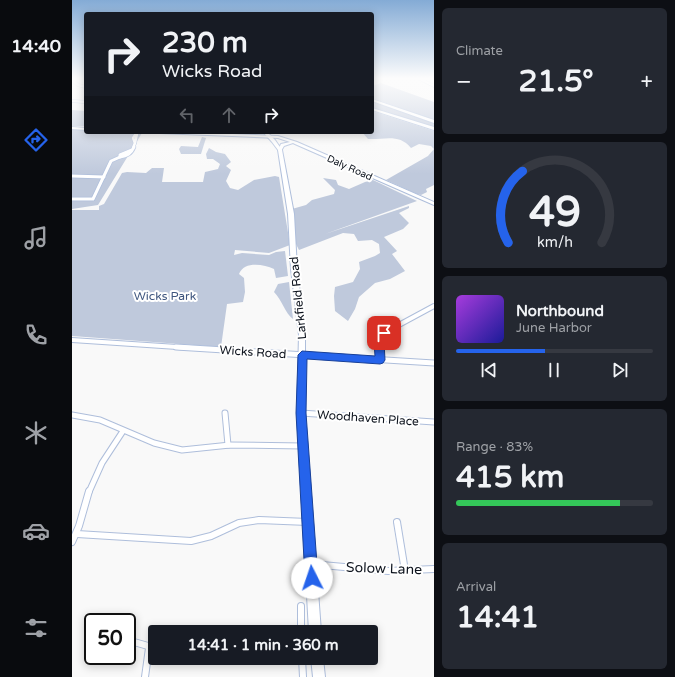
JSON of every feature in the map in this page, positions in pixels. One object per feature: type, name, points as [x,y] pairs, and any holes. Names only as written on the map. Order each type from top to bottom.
[{"type":"highway","points":[[374,111],[434,129]]},
{"type":"highway","points":[[402,111],[434,122]]},
{"type":"main road","points":[[267,134],[270,137]]},
{"type":"main road","name":"Larkfield Road","points":[[270,137],[280,150],[291,214],[294,263],[302,335],[301,413],[315,625]]},
{"type":"main road","points":[[317,665],[318,677]]},
{"type":"street","points":[[72,128],[84,128]]},
{"type":"street","points":[[72,199],[93,200],[112,161],[120,157],[120,154],[132,150],[136,142],[134,138],[136,134]]},
{"type":"street","name":"Daly Road","points":[[204,134],[270,137],[296,143],[434,204]]},
{"type":"street","points":[[280,150],[282,145],[287,143],[296,143]]},
{"type":"street","points":[[72,176],[104,177]]},
{"type":"street","points":[[380,360],[379,342],[384,333],[434,306]]},
{"type":"street","name":"Wicks Road","points":[[72,340],[434,363]]},
{"type":"street","points":[[225,413],[228,445]]},
{"type":"street","name":"Woodhaven Place","points":[[301,413],[434,422]]},
{"type":"street","points":[[72,415],[94,418],[167,447],[182,450],[199,450],[228,445],[260,444],[303,446]]},
{"type":"street","points":[[72,542],[98,468],[124,431]]},
{"type":"street","points":[[76,534],[191,542],[211,536],[239,523],[259,520],[308,522]]},
{"type":"street","points":[[397,522],[405,571]]},
{"type":"street","name":"Solow Lane","points":[[311,564],[405,571],[434,569]]},
{"type":"street","points":[[301,606],[302,625]]},
{"type":"street","points":[[136,641],[148,646]]},
{"type":"street","points":[[145,677],[148,665]]},
{"type":"street","points":[[302,665],[303,677]]},
{"type":"green space","points":[[72,111],[84,111],[84,126],[72,126]]},
{"type":"green space","points":[[380,111],[400,111],[434,122],[434,128]]},
{"type":"green space","points":[[407,111],[434,111],[434,120]]},
{"type":"green space","points":[[374,112],[434,131],[434,149],[431,146],[419,144],[411,148],[401,140],[391,138],[368,139],[364,134],[374,134]]},
{"type":"green space","points":[[72,129],[84,130],[84,134],[141,134],[98,205],[72,209]]},
{"type":"green space","points":[[202,137],[206,138],[201,154],[181,154],[179,149],[181,146],[198,147]]},
{"type":"green space","name":"Wicks Park","points":[[209,148],[216,152],[225,154],[231,162],[226,166],[231,170],[226,181],[230,188],[238,190],[254,180],[275,176],[279,177],[290,245],[269,253],[235,250],[234,255],[242,253],[269,255],[276,252],[285,251],[288,276],[276,278],[274,269],[259,265],[249,265],[241,270],[239,274],[244,278],[245,292],[243,302],[227,304],[221,347],[72,336],[72,210],[99,210],[99,206],[104,204],[122,173],[146,173],[152,168],[164,168],[162,182],[203,182],[205,172],[218,169],[220,164],[213,159],[207,159],[206,154]]},
{"type":"green space","points":[[434,149],[434,185],[426,189],[427,192],[421,195],[417,194],[386,180],[428,156]]},
{"type":"green space","points":[[323,178],[336,180],[338,185],[349,189],[373,180],[417,201],[325,234],[409,206],[409,208],[399,213],[409,223],[403,229],[384,237],[397,251],[392,254],[405,271],[390,279],[375,283],[359,297],[355,309],[348,321],[335,311],[335,287],[353,282],[360,269],[359,262],[380,253],[379,244],[372,240],[358,241],[354,234],[343,233],[299,250],[296,244],[292,209],[306,205],[312,200],[334,194],[335,190]]},
{"type":"green space","points":[[289,282],[293,319],[274,292],[278,284]]},
{"type":"route","points":[[312,578],[301,413],[302,355],[380,360],[378,351],[379,342],[384,333]]}]
